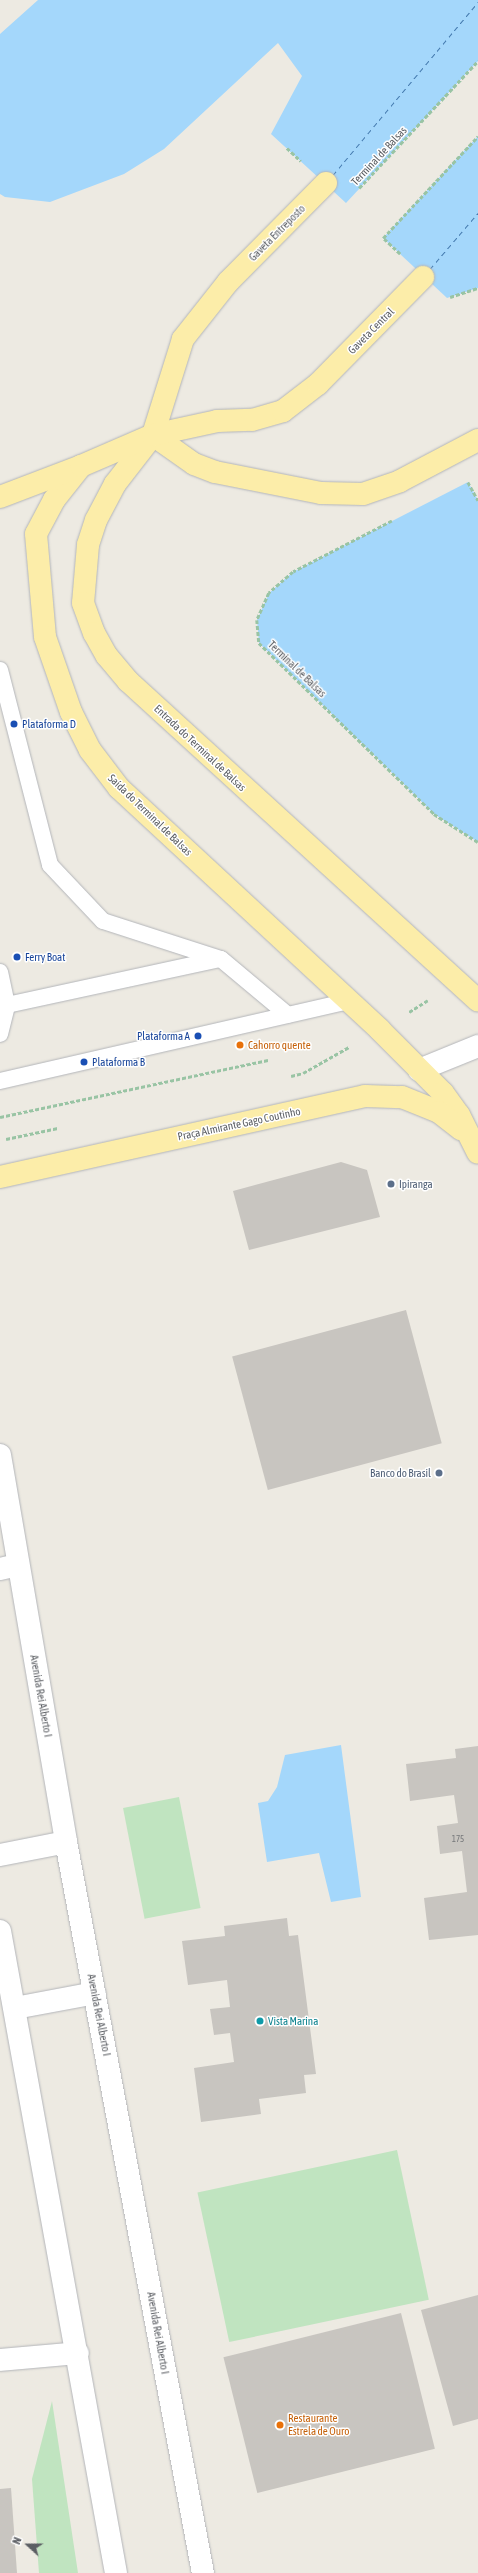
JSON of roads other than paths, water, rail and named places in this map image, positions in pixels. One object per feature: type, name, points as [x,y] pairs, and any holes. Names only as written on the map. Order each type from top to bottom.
[{"type":"main road","name":"Gaveta Entreposto","points":[[153,436],[183,339],[228,282],[326,183]]},
{"type":"main road","name":"Gaveta Central","points":[[153,436],[217,421],[252,420],[283,411],[318,384],[423,277]]},
{"type":"main road","name":"Saída do Terminal de Balsas","points":[[0,496],[81,466],[153,436]]},
{"type":"main road","points":[[153,436],[194,464],[208,469],[321,493],[364,494],[400,481],[478,440]]},
{"type":"main road","name":"Entrada do Terminal de Balsas","points":[[153,436],[115,484],[96,520],[88,545],[83,603],[94,633],[107,656],[128,681],[478,1001]]},
{"type":"main road","name":"Saída do Terminal de Balsas","points":[[81,466],[54,500],[36,534],[45,637],[71,712],[90,750],[119,788],[349,1001],[443,1093],[474,1144]]},
{"type":"main road","points":[[420,1070],[478,1046]]},
{"type":"main road","name":"Praça Almirante Gago Coutinho","points":[[0,1177],[365,1096],[402,1097],[439,1112],[474,1144]]},
{"type":"main road","name":"Avenida Rei Alberto I","points":[[0,1455],[9,1567],[66,1842],[95,1992],[203,2573]]},
{"type":"main road","points":[[0,1855],[66,1842]]},
{"type":"main road","points":[[0,1931],[78,2353],[116,2573]]},
{"type":"main road","points":[[15,2008],[95,1992]]},
{"type":"main road","points":[[0,2360],[78,2353]]},
{"type":"lane","points":[[0,670],[50,866],[104,921],[221,959],[288,1015]]},
{"type":"lane","points":[[7,1005],[221,959]]},
{"type":"lane","points":[[0,972],[7,1005],[0,1034]]},
{"type":"lane","points":[[0,1081],[349,1001]]},
{"type":"water","points":[[38,0],[478,0],[478,61],[346,203],[271,134],[302,76],[278,43],[164,149],[124,174],[50,202],[5,197],[0,194],[0,34]]},
{"type":"water","points":[[478,136],[478,288],[447,298],[383,238]]},
{"type":"water","points":[[468,482],[478,500],[478,842],[434,814],[259,643],[257,620],[269,593],[293,572]]},
{"type":"water","points":[[341,1745],[361,1897],[331,1902],[319,1853],[267,1862],[258,1803],[268,1801],[277,1787],[285,1755]]},
{"type":"place","name":"Plataforma D","points":[[14,724]]},
{"type":"place","name":"Ferry Boat","points":[[17,957]]},
{"type":"place","name":"Plataforma A","points":[[198,1036]]},
{"type":"place","name":"Cahorro quente","points":[[240,1045]]},
{"type":"place","name":"Plataforma B","points":[[84,1062]]},
{"type":"place","name":"Ipiranga","points":[[391,1184]]},
{"type":"place","name":"Banco do Brasil","points":[[439,1473]]},
{"type":"place","name":"Vista Marina","points":[[260,2021]]},
{"type":"place","name":"Restaurante Estrela de Ouro","points":[[280,2425]]}]
